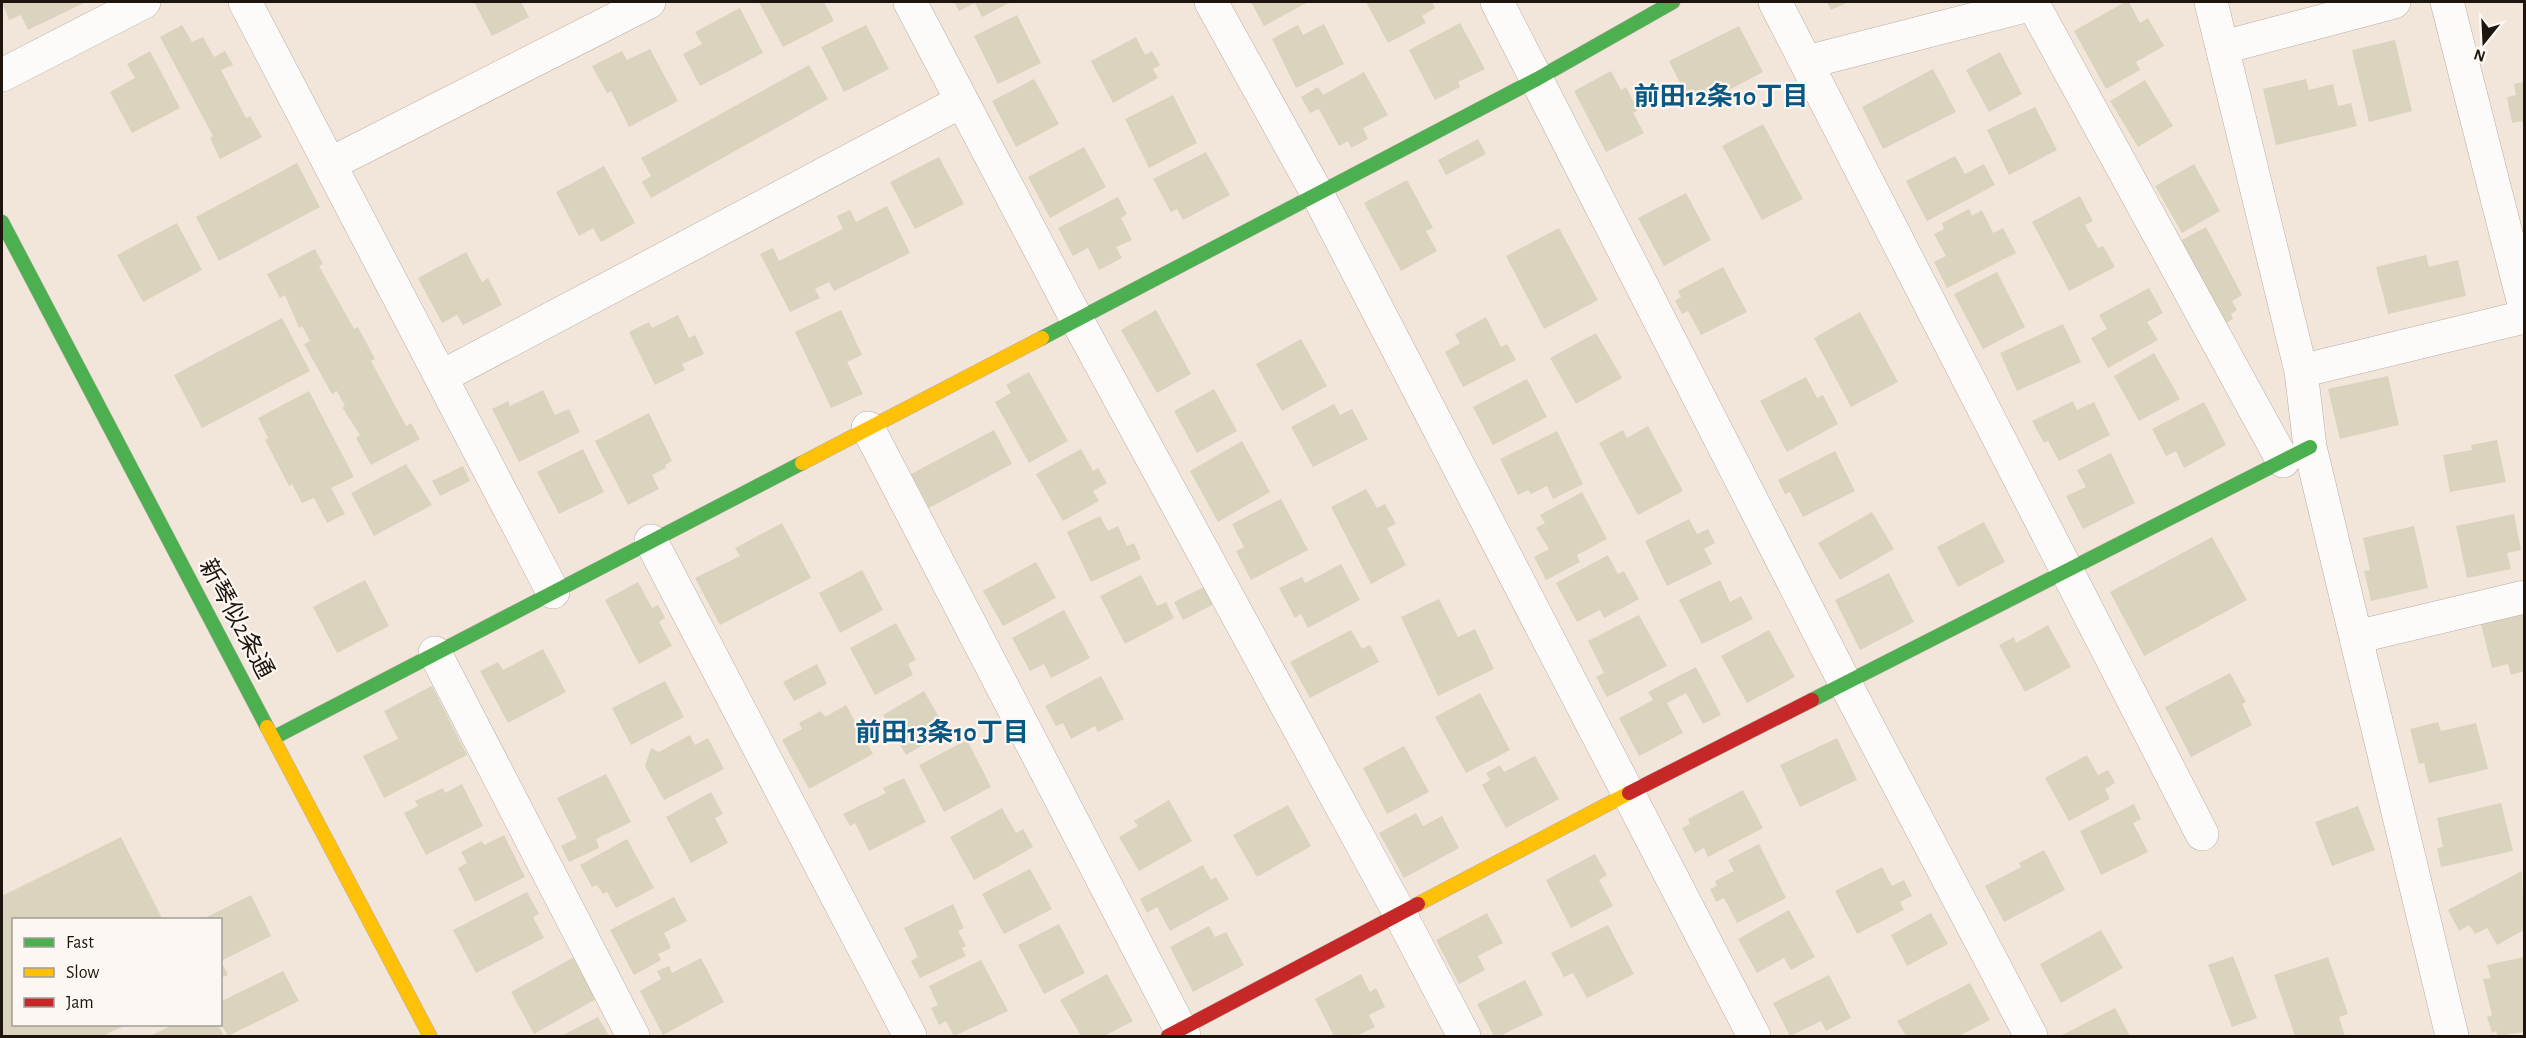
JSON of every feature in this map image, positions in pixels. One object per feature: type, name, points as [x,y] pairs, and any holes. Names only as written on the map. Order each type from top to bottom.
[{"type":"street","points":[[2,75],[144,2]]},
{"type":"street","points":[[246,2],[553,592]]},
{"type":"street","points":[[330,164],[649,2]]},
{"type":"street","points":[[910,2],[1077,320],[1464,1036]]},
{"type":"street","points":[[1211,2],[1318,195],[1754,1036]]},
{"type":"street","points":[[1497,2],[1845,684],[2031,1036]]},
{"type":"street","points":[[273,738],[1318,195],[1537,79],[1673,2]]},
{"type":"street","points":[[1775,2],[2202,834]]},
{"type":"street","points":[[2211,2],[2224,47],[2301,371],[2296,454]]},
{"type":"street","points":[[2224,47],[2394,2]]},
{"type":"street","points":[[2447,2],[2524,304]]},
{"type":"street","points":[[1807,62],[2033,4],[2296,454],[2356,637],[2452,1036]]},
{"type":"street","points":[[441,377],[962,101]]},
{"type":"street","name":"新琴似2条通","points":[[2,222],[430,1036]]},
{"type":"street","points":[[2301,371],[2524,317]]},
{"type":"street","points":[[868,428],[1177,1034],[1628,794],[2296,454]]},
{"type":"street","points":[[651,541],[910,1036]]},
{"type":"street","points":[[2356,637],[2524,597]]},
{"type":"street","points":[[435,653],[633,1036]]},
{"type":"building","points":[[2,2],[86,2],[28,30],[21,15],[9,20]]},
{"type":"building","points":[[474,2],[521,2],[529,17],[492,36]]},
{"type":"building","points":[[759,2],[824,2],[834,21],[783,47]]},
{"type":"building","points":[[954,2],[1011,2],[982,17],[975,3],[959,11]]},
{"type":"building","points":[[1251,2],[1308,2],[1264,26]]},
{"type":"building","points":[[1366,2],[1432,2],[1435,8],[1422,16],[1426,23],[1388,43]]},
{"type":"building","points":[[1827,2],[1849,2],[1831,10]]},
{"type":"building","points":[[2125,2],[2129,2],[2140,23],[2148,18],[2164,46],[2136,62],[2140,70],[2106,89],[2074,31]]},
{"type":"building","points":[[740,8],[763,53],[700,86],[683,54],[702,44],[695,32]]},
{"type":"building","points":[[1017,15],[1041,63],[998,84],[974,36]]},
{"type":"building","points":[[1460,23],[1485,69],[1458,82],[1460,87],[1435,100],[1409,50]]},
{"type":"building","points":[[1324,24],[1344,64],[1296,88],[1272,39],[1298,25],[1303,35]]},
{"type":"building","points":[[182,25],[192,42],[203,37],[214,57],[225,51],[233,65],[221,70],[246,118],[250,116],[262,137],[220,159],[210,138],[213,136],[160,37]]},
{"type":"building","points":[[866,25],[889,69],[844,92],[821,47]]},
{"type":"building","points":[[1739,26],[1763,72],[1714,98],[1711,93],[1690,103],[1669,61]]},
{"type":"building","points":[[1136,37],[1145,55],[1152,51],[1160,65],[1153,69],[1158,78],[1113,103],[1091,61]]},
{"type":"building","points":[[2395,40],[2412,111],[2369,122],[2352,50]]},
{"type":"building","points":[[650,49],[678,101],[629,127],[611,91],[607,93],[592,66],[622,51],[627,60]]},
{"type":"building","points":[[150,51],[180,108],[132,133],[110,92],[135,78],[127,64]]},
{"type":"building","points":[[2000,52],[2022,94],[1989,112],[1966,70]]},
{"type":"building","points":[[809,65],[828,99],[651,198],[642,182],[651,176],[641,158]]},
{"type":"building","points":[[1933,69],[1956,112],[1883,149],[1862,107]]},
{"type":"building","points":[[1611,71],[1621,90],[1626,87],[1638,110],[1633,113],[1644,133],[1606,152],[1574,91]]},
{"type":"building","points":[[1364,72],[1388,115],[1363,128],[1368,139],[1351,148],[1348,141],[1339,146],[1319,109],[1310,113],[1301,97],[1318,87],[1323,95]]},
{"type":"building","points":[[1034,79],[1059,124],[1016,147],[992,101]]},
{"type":"building","points":[[2306,79],[2309,90],[2333,84],[2338,106],[2351,103],[2357,126],[2276,145],[2263,89]]},
{"type":"building","points":[[2145,80],[2173,126],[2138,147],[2110,101]]},
{"type":"building","points":[[2524,82],[2524,127],[2522,121],[2512,123],[2507,97],[2516,95],[2514,84]]},
{"type":"building","points":[[1173,95],[1197,143],[1149,168],[1125,119]]},
{"type":"building","points":[[2035,107],[2057,150],[2009,175],[1987,130]]},
{"type":"building","points":[[1763,124],[1803,199],[1762,220],[1722,146]]},
{"type":"building","points":[[1478,139],[1486,154],[1446,175],[1438,160]]},
{"type":"building","points":[[1084,147],[1106,187],[1050,218],[1028,177]]},
{"type":"building","points":[[1206,152],[1230,195],[1183,220],[1177,209],[1171,212],[1153,179]]},
{"type":"building","points":[[1955,156],[1965,174],[1984,164],[1995,185],[1927,221],[1906,181]]},
{"type":"building","points":[[939,157],[964,204],[915,229],[890,182]]},
{"type":"building","points":[[297,163],[320,207],[219,261],[196,217]]},
{"type":"building","points":[[2194,164],[2220,211],[2182,233],[2155,186]]},
{"type":"building","points":[[604,166],[635,223],[601,242],[593,228],[579,236],[556,192]]},
{"type":"building","points":[[1407,180],[1433,228],[1426,231],[1437,251],[1401,271],[1364,203]]},
{"type":"building","points":[[1686,193],[1711,240],[1664,266],[1638,218]]},
{"type":"building","points":[[2080,196],[2093,221],[2085,225],[2098,248],[2103,246],[2115,267],[2069,291],[2032,222]]},
{"type":"building","points":[[1118,197],[1127,214],[1121,218],[1132,240],[1116,247],[1122,258],[1099,270],[1088,248],[1073,256],[1058,228]]},
{"type":"building","points":[[887,206],[910,253],[834,291],[829,282],[815,289],[820,298],[790,312],[760,254],[773,248],[779,261],[843,229],[837,216],[850,210],[856,222]]},
{"type":"building","points":[[1969,209],[1972,216],[1982,210],[1993,233],[2003,228],[2016,253],[1947,288],[1934,262],[1946,256],[1934,234],[1944,229],[1942,223]]},
{"type":"building","points":[[177,223],[202,270],[143,302],[117,255]]},
{"type":"building","points":[[2206,227],[2242,295],[2232,301],[2237,310],[2231,314],[2233,319],[2222,325],[2178,242]]},
{"type":"building","points":[[1559,228],[1598,300],[1544,329],[1506,256]]},
{"type":"building","points":[[315,249],[323,264],[319,266],[354,329],[358,327],[375,359],[371,361],[406,426],[411,423],[420,439],[371,465],[356,438],[360,435],[342,407],[345,406],[337,391],[332,394],[304,344],[310,341],[302,326],[299,328],[285,295],[280,298],[267,274]]},
{"type":"building","points":[[466,252],[482,282],[488,278],[502,305],[463,325],[457,315],[442,323],[418,278]]},
{"type":"building","points":[[2426,255],[2429,267],[2458,260],[2466,296],[2388,314],[2376,267]]},
{"type":"building","points":[[1723,267],[1747,312],[1701,335],[1688,311],[1682,314],[1675,301],[1681,297],[1678,291]]},
{"type":"building","points":[[1997,272],[2025,327],[1983,349],[1954,294]]},
{"type":"building","points":[[2149,288],[2163,313],[2147,322],[2158,340],[2108,368],[2091,338],[2107,329],[2099,315]]},
{"type":"building","points":[[841,310],[862,355],[847,362],[863,394],[831,408],[795,332]]},
{"type":"building","points":[[1156,310],[1191,374],[1157,393],[1121,330]]},
{"type":"building","points":[[1860,312],[1898,382],[1851,407],[1814,338]]},
{"type":"building","points":[[678,315],[689,338],[695,335],[704,354],[682,364],[685,370],[655,385],[629,332],[649,322],[652,328]]},
{"type":"building","points":[[1486,317],[1501,347],[1507,344],[1516,360],[1463,387],[1445,352],[1460,343],[1455,334]]},
{"type":"building","points":[[282,318],[310,371],[202,428],[174,375]]},
{"type":"building","points":[[2063,324],[2081,362],[2017,391],[2000,353]]},
{"type":"building","points":[[1596,333],[1622,378],[1576,404],[1550,358]]},
{"type":"building","points":[[1301,339],[1327,386],[1282,411],[1256,364]]},
{"type":"building","points":[[2154,353],[2180,399],[2139,421],[2114,376]]},
{"type":"building","points":[[1029,372],[1068,441],[1029,463],[995,402],[1011,393],[1006,385]]},
{"type":"building","points":[[2388,376],[2399,425],[2340,439],[2328,389]]},
{"type":"building","points":[[1806,377],[1817,398],[1823,395],[1838,424],[1787,452],[1760,401]]},
{"type":"building","points":[[1527,379],[1547,417],[1493,445],[1473,407]]},
{"type":"building","points":[[1214,389],[1237,431],[1197,453],[1174,411]]},
{"type":"building","points":[[543,390],[555,415],[569,409],[580,432],[519,462],[492,409],[508,401],[510,406]]},
{"type":"building","points":[[309,391],[354,477],[331,488],[345,514],[327,523],[314,498],[302,503],[292,484],[289,486],[265,440],[268,438],[258,418]]},
{"type":"building","points":[[2073,401],[2077,410],[2094,402],[2110,435],[2059,461],[2048,441],[2044,443],[2032,421]]},
{"type":"building","points":[[2204,402],[2226,445],[2184,468],[2176,451],[2166,456],[2152,429]]},
{"type":"building","points":[[1334,404],[1340,415],[1352,409],[1368,439],[1313,467],[1291,427]]},
{"type":"building","points":[[649,413],[672,461],[665,465],[666,468],[652,475],[659,489],[628,505],[595,441]]},
{"type":"building","points":[[1648,426],[1683,491],[1638,515],[1599,443],[1623,430],[1627,438]]},
{"type":"building","points":[[994,430],[1012,464],[929,508],[911,474]]},
{"type":"building","points":[[1557,431],[1583,484],[1553,499],[1547,486],[1531,494],[1528,490],[1518,495],[1500,459]]},
{"type":"building","points":[[2497,440],[2506,482],[2450,492],[2443,455],[2472,450],[2471,445]]},
{"type":"building","points":[[1242,441],[1270,492],[1218,522],[1190,471]]},
{"type":"building","points":[[583,449],[604,492],[559,514],[537,472]]},
{"type":"building","points":[[1081,449],[1093,471],[1098,468],[1107,483],[1093,491],[1099,501],[1063,521],[1036,474]]},
{"type":"building","points":[[1835,451],[1855,491],[1803,517],[1790,492],[1785,494],[1778,480]]},
{"type":"building","points":[[2111,453],[2135,503],[2083,529],[2066,496],[2086,487],[2077,470]]},
{"type":"building","points":[[406,464],[432,505],[374,536],[351,493]]},
{"type":"building","points":[[463,466],[470,481],[440,496],[432,481]]},
{"type":"building","points":[[1366,489],[1377,508],[1385,504],[1396,524],[1387,528],[1406,565],[1371,584],[1331,507]]},
{"type":"building","points":[[1582,492],[1607,539],[1577,555],[1580,562],[1546,580],[1534,557],[1549,549],[1536,528],[1545,523],[1540,515]]},
{"type":"building","points":[[1281,499],[1308,550],[1251,580],[1236,551],[1244,547],[1232,524]]},
{"type":"building","points":[[1872,512],[1894,549],[1840,580],[1818,543]]},
{"type":"building","points":[[2514,514],[2521,550],[2507,553],[2511,569],[2467,578],[2456,526]]},
{"type":"building","points":[[1100,516],[1108,531],[1118,526],[1127,546],[1134,543],[1141,559],[1091,582],[1067,532]]},
{"type":"building","points":[[1689,519],[1697,534],[1708,529],[1715,543],[1704,549],[1712,564],[1667,586],[1645,541]]},
{"type":"building","points":[[1984,522],[2005,562],[1958,587],[1937,547]]},
{"type":"building","points":[[782,523],[811,578],[720,625],[695,578],[740,556],[735,548]]},
{"type":"building","points":[[2414,526],[2428,588],[2371,601],[2364,571],[2370,570],[2363,538]]},
{"type":"building","points":[[2212,537],[2247,600],[2144,656],[2110,592]]},
{"type":"building","points":[[1608,555],[1618,574],[1624,571],[1639,599],[1604,618],[1600,610],[1577,622],[1556,583]]},
{"type":"building","points":[[1036,562],[1056,598],[1003,626],[983,591]]},
{"type":"building","points":[[1341,564],[1360,600],[1308,628],[1301,614],[1295,618],[1279,588],[1302,577],[1305,583]]},
{"type":"building","points":[[862,570],[883,610],[840,633],[819,593]]},
{"type":"building","points":[[1889,573],[1914,622],[1860,650],[1835,600]]},
{"type":"building","points":[[1141,575],[1157,606],[1166,602],[1174,618],[1125,644],[1100,596]]},
{"type":"building","points":[[365,580],[389,626],[337,653],[313,607]]},
{"type":"building","points":[[1720,580],[1730,602],[1741,596],[1753,619],[1702,644],[1679,600]]},
{"type":"building","points":[[638,582],[652,608],[658,605],[665,618],[659,622],[672,646],[639,664],[605,600]]},
{"type":"building","points":[[1206,586],[1214,604],[1183,620],[1174,602]]},
{"type":"building","points":[[1439,599],[1458,637],[1475,629],[1494,669],[1438,696],[1401,617]]},
{"type":"building","points":[[2524,608],[2524,671],[2511,675],[2508,664],[2492,668],[2480,620]]},
{"type":"building","points":[[1064,610],[1090,658],[1051,678],[1044,664],[1030,671],[1012,638]]},
{"type":"building","points":[[1639,615],[1667,666],[1607,697],[1596,677],[1604,673],[1588,641]]},
{"type":"building","points":[[896,623],[916,660],[908,664],[913,675],[875,695],[850,648]]},
{"type":"building","points":[[2048,625],[2071,667],[2025,692],[1999,645],[2014,637],[2016,643]]},
{"type":"building","points":[[1351,630],[1362,649],[1370,645],[1379,662],[1310,698],[1290,662]]},
{"type":"building","points":[[1769,630],[1795,677],[1747,703],[1721,656]]},
{"type":"building","points":[[543,649],[566,692],[508,723],[480,671],[498,662],[503,670]]},
{"type":"building","points":[[817,664],[827,684],[794,701],[783,682]]},
{"type":"building","points":[[1696,667],[1721,715],[1703,724],[1686,693],[1667,703],[1683,733],[1639,756],[1619,718],[1653,700],[1648,692]]},
{"type":"building","points":[[2230,673],[2246,702],[2242,704],[2252,725],[2191,757],[2165,707]]},
{"type":"building","points":[[1101,676],[1124,719],[1098,732],[1095,726],[1071,739],[1063,723],[1056,726],[1045,706]]},
{"type":"building","points":[[665,681],[684,717],[631,745],[612,708]]},
{"type":"building","points":[[432,686],[467,755],[384,798],[363,756],[398,739],[384,711]]},
{"type":"building","points":[[924,691],[947,731],[906,755],[883,715]]},
{"type":"building","points":[[1480,693],[1510,750],[1466,773],[1435,717]]},
{"type":"building","points":[[846,705],[873,754],[809,789],[782,740],[802,729],[799,723],[821,711],[825,717]]},
{"type":"building","points":[[2438,722],[2441,731],[2476,723],[2488,769],[2429,783],[2424,763],[2419,764],[2410,729]]},
{"type":"building","points":[[690,735],[695,745],[708,738],[724,769],[664,800],[645,766],[651,748],[659,752]]},
{"type":"building","points":[[1837,738],[1857,780],[1800,807],[1780,765]]},
{"type":"building","points":[[967,740],[991,787],[944,812],[919,765]]},
{"type":"building","points":[[1404,746],[1429,792],[1387,814],[1363,768]]},
{"type":"building","points":[[2087,755],[2098,775],[2108,770],[2115,783],[2105,789],[2110,799],[2069,821],[2045,778]]},
{"type":"building","points":[[1535,756],[1559,799],[1506,828],[1482,785],[1490,780],[1486,773],[1500,765],[1504,772]]},
{"type":"building","points":[[606,774],[631,822],[596,839],[599,848],[569,862],[561,846],[577,838],[557,798]]},
{"type":"building","points":[[904,778],[926,822],[869,851],[855,823],[850,826],[843,814],[886,793],[883,788]]},
{"type":"building","points":[[462,784],[483,826],[426,855],[404,813],[418,806],[415,801],[443,788],[445,793]]},
{"type":"building","points":[[1743,790],[1763,828],[1708,857],[1704,848],[1695,853],[1682,828],[1690,824],[1688,819]]},
{"type":"building","points":[[711,792],[723,814],[715,818],[728,843],[691,863],[666,817]]},
{"type":"building","points":[[1169,800],[1192,841],[1139,871],[1119,837],[1138,826],[1134,821]]},
{"type":"building","points":[[2501,803],[2513,851],[2441,867],[2437,848],[2443,847],[2437,818]]},
{"type":"building","points":[[2134,804],[2141,819],[2133,823],[2148,852],[2101,875],[2080,831]]},
{"type":"building","points":[[1288,805],[1311,846],[1257,877],[1233,835]]},
{"type":"building","points":[[2358,806],[2375,850],[2332,866],[2315,822]]},
{"type":"building","points":[[1002,808],[1016,833],[1023,829],[1033,847],[974,880],[950,837]]},
{"type":"building","points":[[1416,813],[1423,826],[1442,816],[1459,848],[1404,878],[1379,833]]},
{"type":"building","points":[[504,835],[525,877],[475,902],[458,868],[467,863],[461,852],[482,841],[484,845]]},
{"type":"building","points":[[121,837],[162,918],[12,918],[12,1026],[124,1026],[103,1036],[2,1036],[2,896]]},
{"type":"building","points":[[627,839],[654,888],[616,908],[607,892],[603,894],[597,885],[592,887],[580,865]]},
{"type":"building","points":[[1759,844],[1786,898],[1737,923],[1724,898],[1716,902],[1710,889],[1717,886],[1715,881],[1734,871],[1728,860]]},
{"type":"building","points":[[2044,850],[2065,890],[2004,922],[1985,886],[2021,867],[2019,863]]},
{"type":"building","points":[[1595,854],[1607,875],[1599,880],[1613,906],[1571,928],[1546,880]]},
{"type":"building","points":[[1203,865],[1211,880],[1216,877],[1229,899],[1170,931],[1157,907],[1147,913],[1140,899]]},
{"type":"building","points":[[1882,867],[1892,886],[1904,880],[1912,896],[1900,902],[1904,910],[1857,934],[1835,891]]},
{"type":"building","points":[[1030,869],[1052,909],[1004,934],[982,894]]},
{"type":"building","points":[[2522,871],[2524,930],[2497,945],[2487,928],[2475,934],[2469,925],[2459,931],[2448,910]]},
{"type":"building","points":[[527,892],[539,914],[533,917],[544,938],[476,973],[453,930]]},
{"type":"building","points":[[251,895],[271,936],[222,960],[222,918],[205,918]]},
{"type":"building","points":[[674,897],[687,921],[664,933],[671,948],[658,954],[661,960],[634,975],[610,930]]},
{"type":"building","points":[[953,904],[964,928],[958,931],[966,946],[962,948],[966,956],[920,978],[911,961],[918,957],[904,928]]},
{"type":"building","points":[[1789,910],[1815,957],[1791,970],[1784,958],[1757,973],[1738,939]]},
{"type":"building","points":[[1487,913],[1503,943],[1478,956],[1485,970],[1459,984],[1436,940]]},
{"type":"building","points":[[1931,913],[1948,944],[1907,966],[1891,935]]},
{"type":"building","points":[[1059,924],[1085,973],[1044,994],[1018,945]]},
{"type":"building","points":[[1608,925],[1634,974],[1587,998],[1573,973],[1564,977],[1551,953]]},
{"type":"building","points":[[1209,926],[1215,937],[1226,932],[1244,965],[1193,992],[1170,947]]},
{"type":"building","points":[[2101,930],[2123,968],[2061,1003],[2040,964]]},
{"type":"building","points":[[2233,956],[2257,1018],[2232,1027],[2208,965]]},
{"type":"building","points":[[574,957],[598,998],[534,1034],[511,992]]},
{"type":"building","points":[[2328,957],[2348,1014],[2339,1017],[2345,1036],[2295,1036],[2274,975]]},
{"type":"building","points":[[2524,957],[2524,1032],[2498,1036],[2496,1031],[2492,1033],[2487,1017],[2492,1015],[2483,979],[2491,978],[2487,965]]},
{"type":"building","points":[[701,958],[724,1002],[663,1035],[640,991],[661,979],[657,971],[669,966],[672,973]]},
{"type":"building","points":[[981,960],[1008,1011],[954,1036],[946,1021],[939,1025],[931,1008],[938,1005],[929,986]]},
{"type":"building","points":[[222,963],[228,975],[222,977]]},
{"type":"building","points":[[283,971],[299,1001],[228,1036],[222,1026],[222,1001]]},
{"type":"building","points":[[1107,974],[1133,1021],[1104,1036],[1081,1036],[1060,1000]]},
{"type":"building","points":[[1361,974],[1370,992],[1376,988],[1385,1007],[1369,1015],[1375,1027],[1356,1036],[1334,1036],[1315,999]]},
{"type":"building","points":[[1829,975],[1851,1018],[1826,1031],[1821,1021],[1790,1036],[1773,1003]]},
{"type":"building","points":[[1525,980],[1543,1015],[1500,1036],[1494,1036],[1477,1004]]},
{"type":"building","points":[[1970,983],[1990,1020],[1959,1036],[1906,1036],[1897,1021]]},
{"type":"building","points":[[2115,1008],[2130,1036],[2062,1035]]},
{"type":"building","points":[[598,1017],[609,1036],[561,1036]]},
{"type":"building","points":[[170,1026],[218,1026],[224,1036],[150,1036]]},
{"type":"traffic: fast","points":[[1042,338],[1537,79],[1673,2]]},
{"type":"traffic: fast","points":[[2,222],[267,727]]},
{"type":"traffic: fast","points":[[1812,700],[2310,447]]},
{"type":"traffic: fast","points":[[273,738],[802,463]]},
{"type":"traffic: slow","points":[[802,463],[1042,338]]},
{"type":"traffic: slow","points":[[267,727],[430,1036]]},
{"type":"traffic: slow","points":[[1418,904],[1629,793]]},
{"type":"traffic: jam","points":[[1629,793],[1812,700]]},
{"type":"traffic: jam","points":[[1168,1036],[1418,904]]},
{"type":"district","name":"前田12条10丁目","points":[[1721,97]]},
{"type":"district","name":"前田13条10丁目","points":[[942,733]]}]
